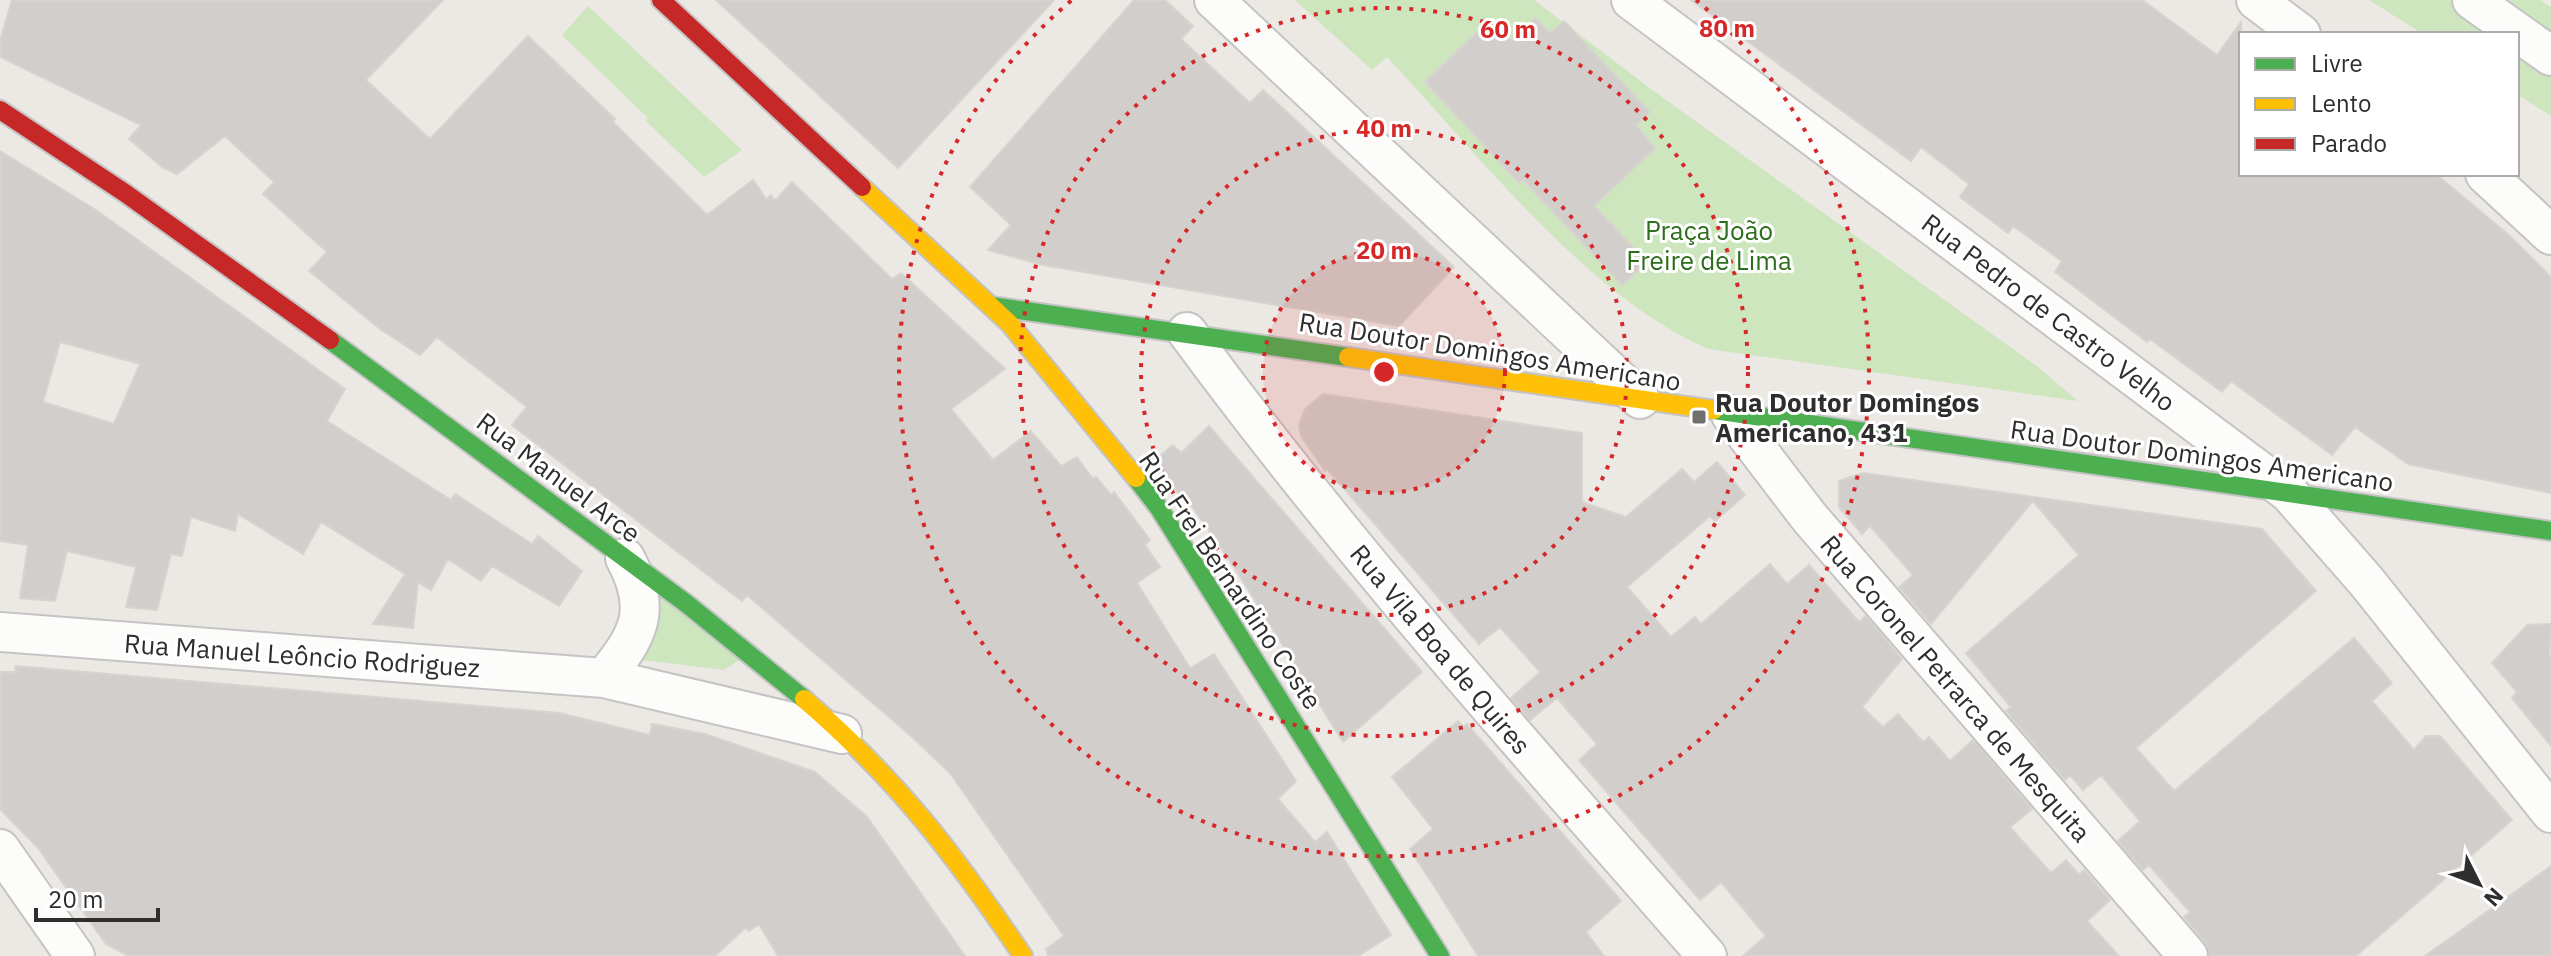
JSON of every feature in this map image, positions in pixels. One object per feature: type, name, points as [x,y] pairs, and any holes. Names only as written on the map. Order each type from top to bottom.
[{"type":"street","name":"Rua Frei Bernardino Coste","points":[[661,0],[991,306],[1074,400],[1159,508],[1440,956]]},
{"type":"street","points":[[1214,0],[1640,399]]},
{"type":"street","name":"Rua Pedro de Castro Velho","points":[[1631,0],[2289,493],[2366,581],[2551,813]]},
{"type":"street","points":[[2256,0],[2298,32]]},
{"type":"street","points":[[2472,0],[2517,32]]},
{"type":"street","points":[[2519,33],[2551,56]]},
{"type":"street","name":"Rua Manuel Arce","points":[[0,110],[118,186],[241,274],[755,657],[878,765],[951,850],[1023,956]]},
{"type":"street","points":[[2487,176],[2551,235]]},
{"type":"street","name":"Rua Doutor Domingos Americano","points":[[991,306],[2551,531]]},
{"type":"street","name":"Rua Vila Boa de Quires","points":[[1187,332],[1243,409],[1403,608],[1707,956]]},
{"type":"street","name":"Rua Coronel Petrarca de Mesquita","points":[[1731,415],[1809,517],[2188,956]]},
{"type":"street","points":[[604,678],[626,652],[638,628],[641,600],[638,583],[625,558]]},
{"type":"street","name":"Rua Manuel Leôncio Rodriguez","points":[[0,632],[604,678],[842,734]]},
{"type":"street","points":[[0,849],[75,956]]},
{"type":"green space","name":"Praça João Freire de Lima","points":[[1295,0],[1534,0],[1655,92],[2038,367],[2078,401],[1708,349],[1663,325],[1577,259],[1496,177],[1387,57],[1372,70]]},
{"type":"green space","points":[[2369,0],[2540,0],[2551,7],[2551,116],[2519,95],[2519,32],[2420,32]]},
{"type":"green space","points":[[588,6],[742,150],[704,177],[562,35]]},
{"type":"green space","points":[[650,588],[741,659],[724,670],[626,658]]},
{"type":"building","points":[[12,0],[443,0],[366,80],[430,139],[528,36],[615,119],[613,122],[707,215],[753,180],[766,199],[771,195],[775,201],[792,182],[892,279],[901,273],[1005,369],[951,409],[993,460],[1031,431],[1061,466],[1077,457],[1093,479],[1096,477],[1111,495],[1114,492],[1150,540],[1145,545],[1160,567],[1137,583],[1190,668],[1214,654],[1296,781],[1278,799],[1315,842],[1327,832],[1391,935],[1358,956],[1048,956],[1046,949],[1064,936],[950,773],[910,735],[747,595],[742,601],[512,425],[527,407],[437,337],[420,355],[380,329],[309,271],[327,252],[263,194],[274,182],[225,136],[177,174],[162,167],[129,139],[141,125],[0,57],[0,41]]},
{"type":"building","points":[[716,0],[1054,0],[898,168]]},
{"type":"building","points":[[1134,0],[1165,0],[1193,26],[1181,39],[1250,103],[1263,90],[1454,267],[1399,326],[1043,265],[988,250],[1011,225],[970,187]]},
{"type":"building","points":[[1691,0],[2142,0],[2217,55],[2241,22],[2239,176],[2438,176],[2511,237],[2551,277],[2551,493],[2408,464],[2355,427],[2332,455],[2231,381],[2222,392],[2150,339],[2147,342],[2055,272],[2062,261],[2013,226],[2008,233],[1960,197],[1969,184],[1921,147],[1911,161]]},
{"type":"building","points":[[1535,18],[1550,33],[1564,21],[1650,112],[1636,125],[1655,148],[1594,206],[1647,262],[1622,285],[1523,180],[1519,183],[1425,82],[1491,19],[1511,41]]},
{"type":"building","points":[[0,151],[96,210],[345,389],[327,421],[451,500],[455,494],[532,544],[538,536],[582,571],[559,606],[492,566],[481,581],[448,559],[431,590],[418,582],[413,628],[373,624],[405,574],[321,522],[303,554],[238,514],[235,531],[191,517],[182,556],[171,554],[157,610],[126,607],[136,567],[67,551],[55,601],[20,598],[28,545],[0,541]],"holes":[[[60,342],[140,364],[114,424],[43,402]]]},
{"type":"building","points":[[1323,394],[1582,433],[1582,502],[1626,517],[1682,469],[1694,482],[1717,462],[1745,495],[1715,521],[1710,516],[1627,587],[1671,637],[1695,617],[1701,624],[1770,564],[1787,584],[1809,565],[1859,622],[1866,616],[1902,659],[1862,707],[1883,727],[1898,714],[1923,742],[1929,737],[1950,761],[1973,740],[2032,809],[2010,827],[2051,873],[2066,860],[2079,875],[2084,870],[2110,900],[2087,921],[2119,956],[1743,956],[1766,936],[1721,882],[1700,900],[1579,760],[1597,744],[1557,698],[1530,720],[1511,698],[1540,672],[1500,627],[1479,644],[1327,469],[1325,471],[1301,436],[1299,425],[1305,409]]},
{"type":"building","points":[[1209,426],[1422,672],[1343,742],[1234,567],[1191,505],[1188,507],[1154,461],[1173,445],[1181,453]]},
{"type":"building","points":[[1863,473],[2262,529],[2316,591],[2136,748],[2174,791],[2354,638],[2392,683],[2372,701],[2414,750],[2426,736],[2440,736],[2512,820],[2356,956],[2209,956],[2205,942],[2184,917],[2190,912],[2149,865],[2143,870],[2118,841],[2140,821],[2101,775],[2083,790],[2070,775],[2065,780],[2006,711],[2011,707],[1966,653],[2079,555],[2033,501],[1931,624],[1899,587],[1913,575],[1870,526],[1862,534],[1839,507],[1839,481]]},
{"type":"building","points":[[2551,624],[2551,746],[2512,698],[2517,692],[2492,663],[2527,625]]},
{"type":"building","points":[[16,666],[559,713],[650,735],[652,724],[705,734],[815,772],[867,817],[965,956],[778,956],[759,924],[749,931],[745,928],[715,956],[128,956],[106,944],[38,848],[0,809],[0,672],[15,672]]},
{"type":"building","points":[[1458,721],[1463,727],[1467,724],[1621,901],[1586,932],[1604,956],[1478,956],[1410,849],[1433,829],[1392,777]]},
{"type":"building","points":[[2551,866],[2551,956],[2425,956]]},
{"type":"traffic: fast","points":[[991,306],[1348,357]]},
{"type":"traffic: fast","points":[[330,340],[687,604],[804,699]]},
{"type":"traffic: fast","points":[[1714,410],[2551,531]]},
{"type":"traffic: fast","points":[[1136,478],[1159,508],[1440,956]]},
{"type":"traffic: slow","points":[[862,187],[1010,324],[1136,478]]},
{"type":"traffic: slow","points":[[1348,357],[1714,410]]},
{"type":"traffic: slow","points":[[804,699],[868,759],[923,820],[1023,956]]},
{"type":"traffic: jam","points":[[661,0],[862,187]]},
{"type":"traffic: jam","points":[[0,110],[125,193],[330,340]]},
{"type":"place","name":"Rua Doutor Domingos Americano, 431","points":[[1699,417]]}]
